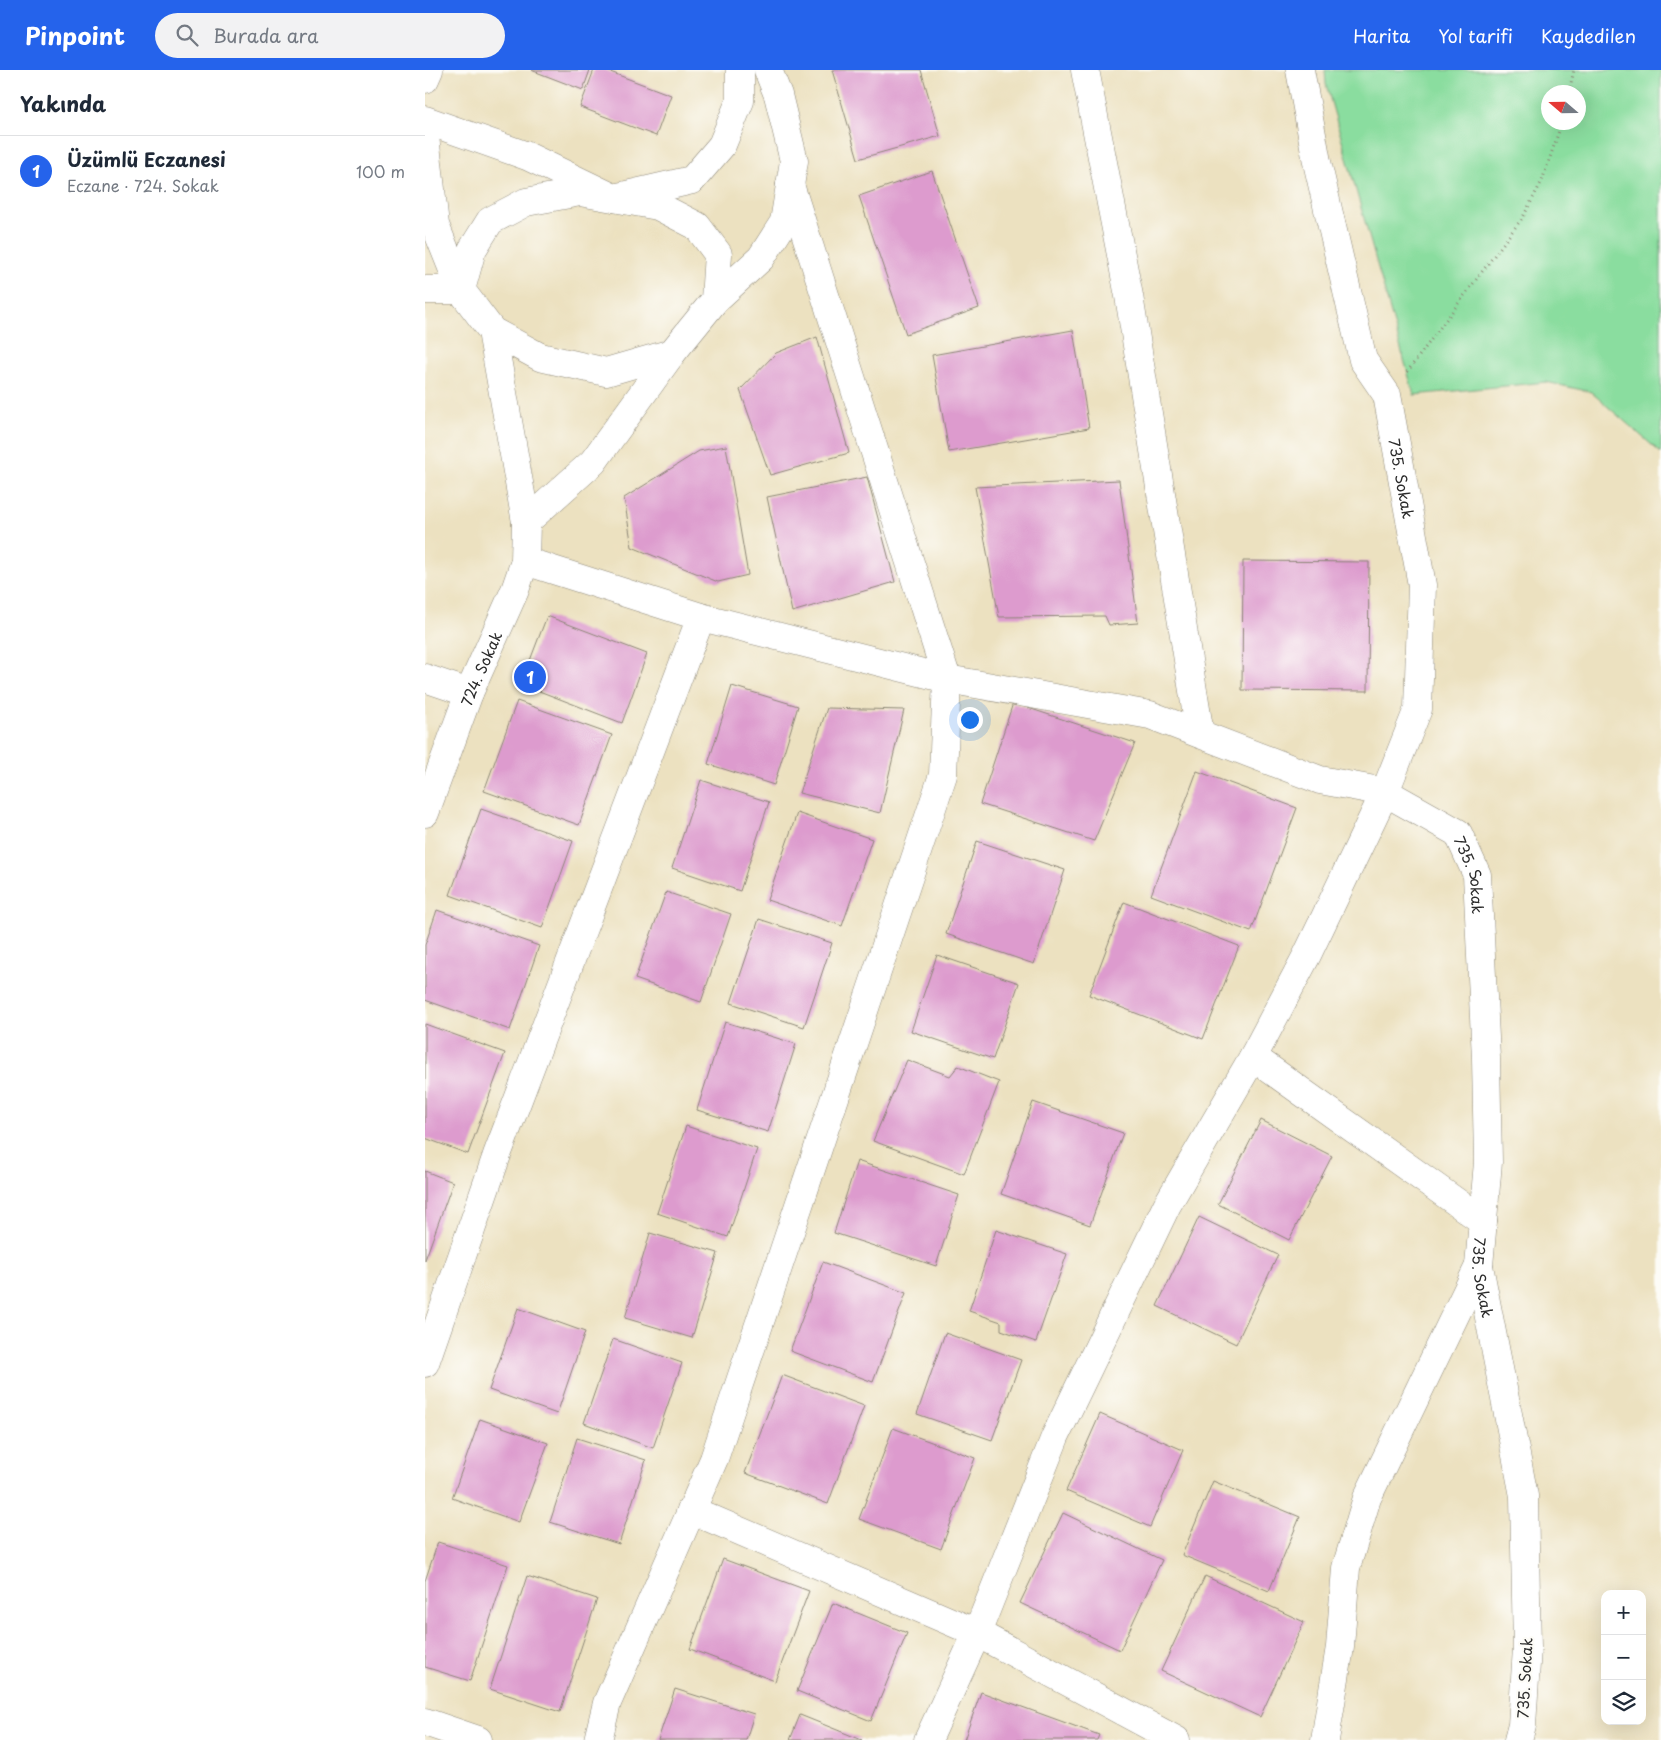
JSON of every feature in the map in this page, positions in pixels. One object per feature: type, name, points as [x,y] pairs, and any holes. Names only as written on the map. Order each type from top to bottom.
[{"type":"street","points":[[425,79],[429,70]]},
{"type":"street","points":[[425,120],[527,156],[614,198],[692,180],[723,145],[740,101],[740,70]]},
{"type":"street","points":[[526,522],[593,462],[673,352],[715,300],[761,258],[784,222],[794,162],[777,95],[767,70]]},
{"type":"street","points":[[1085,70],[1129,296],[1200,734]]},
{"type":"street","name":"735. Sokak","points":[[1300,70],[1317,162],[1363,360],[1387,395],[1422,585],[1418,709],[1385,792],[1458,834],[1477,875],[1486,1058],[1488,1162],[1479,1266],[1523,1496],[1527,1648],[1522,1725],[1518,1740]]},
{"type":"street","points":[[425,136],[435,225],[461,290],[491,331],[539,357],[606,372],[673,352]]},
{"type":"street","points":[[598,1740],[607,1703],[714,1459],[943,775],[947,678],[790,185]]},
{"type":"street","points":[[461,290],[472,250],[490,222],[526,202],[580,192],[658,206],[697,226],[717,254],[715,300]]},
{"type":"street","points":[[425,290],[461,290]]},
{"type":"street","name":"724. Sokak","points":[[425,813],[469,693],[515,590],[525,561],[526,522],[491,331]]},
{"type":"street","points":[[525,561],[701,618],[947,678],[1150,715],[1320,780],[1385,792],[1307,955],[1253,1057],[1167,1205],[1059,1428],[977,1633],[928,1740]]},
{"type":"street","points":[[425,1363],[497,1155],[701,618]]},
{"type":"street","points":[[425,678],[469,693]]},
{"type":"street","points":[[1253,1057],[1483,1221]]},
{"type":"street","points":[[1325,1740],[1340,1647],[1346,1568],[1367,1498],[1479,1266]]},
{"type":"street","points":[[691,1510],[977,1633],[1175,1740]]},
{"type":"street","points":[[425,1722],[478,1740]]},
{"type":"path","points":[[1570,85],[1573,70]]},
{"type":"path","points":[[1387,395],[1413,366],[1523,217],[1542,181],[1559,130]]},
{"type":"green space","points":[[1325,70],[1661,70],[1661,453],[1591,392],[1546,382],[1414,395],[1326,84]]},
{"type":"building","points":[[531,70],[590,70],[583,90]]},
{"type":"building","points":[[594,70],[605,70],[671,95],[656,136],[580,107]]},
{"type":"building","points":[[832,70],[921,70],[940,136],[858,159]]},
{"type":"building","points":[[932,171],[979,308],[906,334],[859,196]]},
{"type":"building","points":[[1073,330],[1089,428],[949,452],[932,355]]},
{"type":"building","points":[[817,337],[849,453],[770,475],[740,390],[776,353]]},
{"type":"building","points":[[726,446],[748,575],[718,582],[632,547],[624,498],[699,451]]},
{"type":"building","points":[[867,477],[895,582],[792,612],[767,497]]},
{"type":"building","points":[[1119,480],[1138,623],[1109,625],[1105,616],[999,617],[975,487]]},
{"type":"building","points":[[1243,561],[1369,562],[1368,691],[1242,690]]},
{"type":"building","points":[[547,616],[647,654],[622,723],[521,684]]},
{"type":"building","points":[[732,686],[798,706],[774,785],[708,764]]},
{"type":"building","points":[[517,701],[612,735],[579,825],[484,791]]},
{"type":"building","points":[[1013,703],[1135,743],[1094,841],[980,804]]},
{"type":"building","points":[[827,708],[904,710],[880,813],[799,793]]},
{"type":"building","points":[[1197,771],[1297,808],[1251,932],[1151,895]]},
{"type":"building","points":[[701,780],[769,802],[740,891],[672,868]]},
{"type":"building","points":[[481,809],[573,841],[542,928],[450,895]]},
{"type":"building","points":[[797,813],[872,839],[842,926],[767,900]]},
{"type":"building","points":[[977,841],[1065,870],[1034,964],[946,934]]},
{"type":"building","points":[[666,892],[731,914],[701,1002],[635,979]]},
{"type":"building","points":[[1124,902],[1239,946],[1203,1039],[1089,995]]},
{"type":"building","points":[[437,910],[539,946],[510,1030],[425,1000],[425,945]]},
{"type":"building","points":[[759,919],[832,943],[804,1027],[731,1003]]},
{"type":"building","points":[[937,955],[1019,983],[993,1059],[911,1031]]},
{"type":"building","points":[[725,1022],[796,1044],[768,1132],[697,1110]]},
{"type":"building","points":[[425,1024],[505,1053],[468,1154],[425,1138]]},
{"type":"building","points":[[907,1060],[950,1076],[958,1066],[999,1082],[964,1174],[873,1141]]},
{"type":"building","points":[[1033,1102],[1123,1133],[1090,1225],[1001,1194]]},
{"type":"building","points":[[1261,1120],[1332,1156],[1289,1240],[1218,1204]]},
{"type":"building","points":[[686,1126],[757,1149],[728,1237],[657,1213]]},
{"type":"building","points":[[857,1161],[959,1195],[936,1266],[834,1233]]},
{"type":"building","points":[[425,1171],[453,1182],[425,1260]]},
{"type":"building","points":[[1199,1217],[1278,1255],[1236,1344],[1157,1306]]},
{"type":"building","points":[[996,1230],[1067,1254],[1036,1342],[1001,1330],[1001,1322],[969,1311]]},
{"type":"building","points":[[650,1233],[718,1253],[692,1338],[625,1318]]},
{"type":"building","points":[[823,1262],[906,1293],[873,1382],[790,1351]]},
{"type":"building","points":[[518,1308],[585,1332],[557,1414],[489,1390]]},
{"type":"building","points":[[945,1333],[1021,1360],[992,1440],[917,1414]]},
{"type":"building","points":[[613,1339],[682,1363],[653,1448],[584,1423]]},
{"type":"building","points":[[782,1375],[864,1406],[828,1504],[745,1473]]},
{"type":"building","points":[[1100,1414],[1183,1450],[1150,1527],[1066,1491]]},
{"type":"building","points":[[480,1419],[548,1443],[519,1522],[452,1498]]},
{"type":"building","points":[[893,1428],[975,1458],[941,1549],[859,1519]]},
{"type":"building","points":[[577,1438],[646,1460],[619,1544],[550,1522]]},
{"type":"building","points":[[1213,1481],[1300,1517],[1269,1591],[1182,1555]]},
{"type":"building","points":[[1063,1513],[1162,1560],[1120,1650],[1020,1603]]},
{"type":"building","points":[[438,1542],[508,1565],[470,1681],[425,1667],[425,1581]]},
{"type":"building","points":[[723,1559],[809,1591],[775,1681],[690,1649]]},
{"type":"building","points":[[527,1576],[597,1599],[560,1712],[490,1689]]},
{"type":"building","points":[[1205,1576],[1304,1622],[1260,1717],[1161,1671]]},
{"type":"building","points":[[833,1603],[907,1633],[871,1721],[797,1691]]},
{"type":"building","points":[[675,1689],[754,1714],[746,1740],[658,1740]]},
{"type":"building","points":[[981,1692],[1099,1735],[1097,1740],[964,1740]]},
{"type":"building","points":[[800,1715],[862,1740],[790,1740]]},
{"type":"place","name":"Üzümlü Eczanesi","points":[[530,677]]}]
